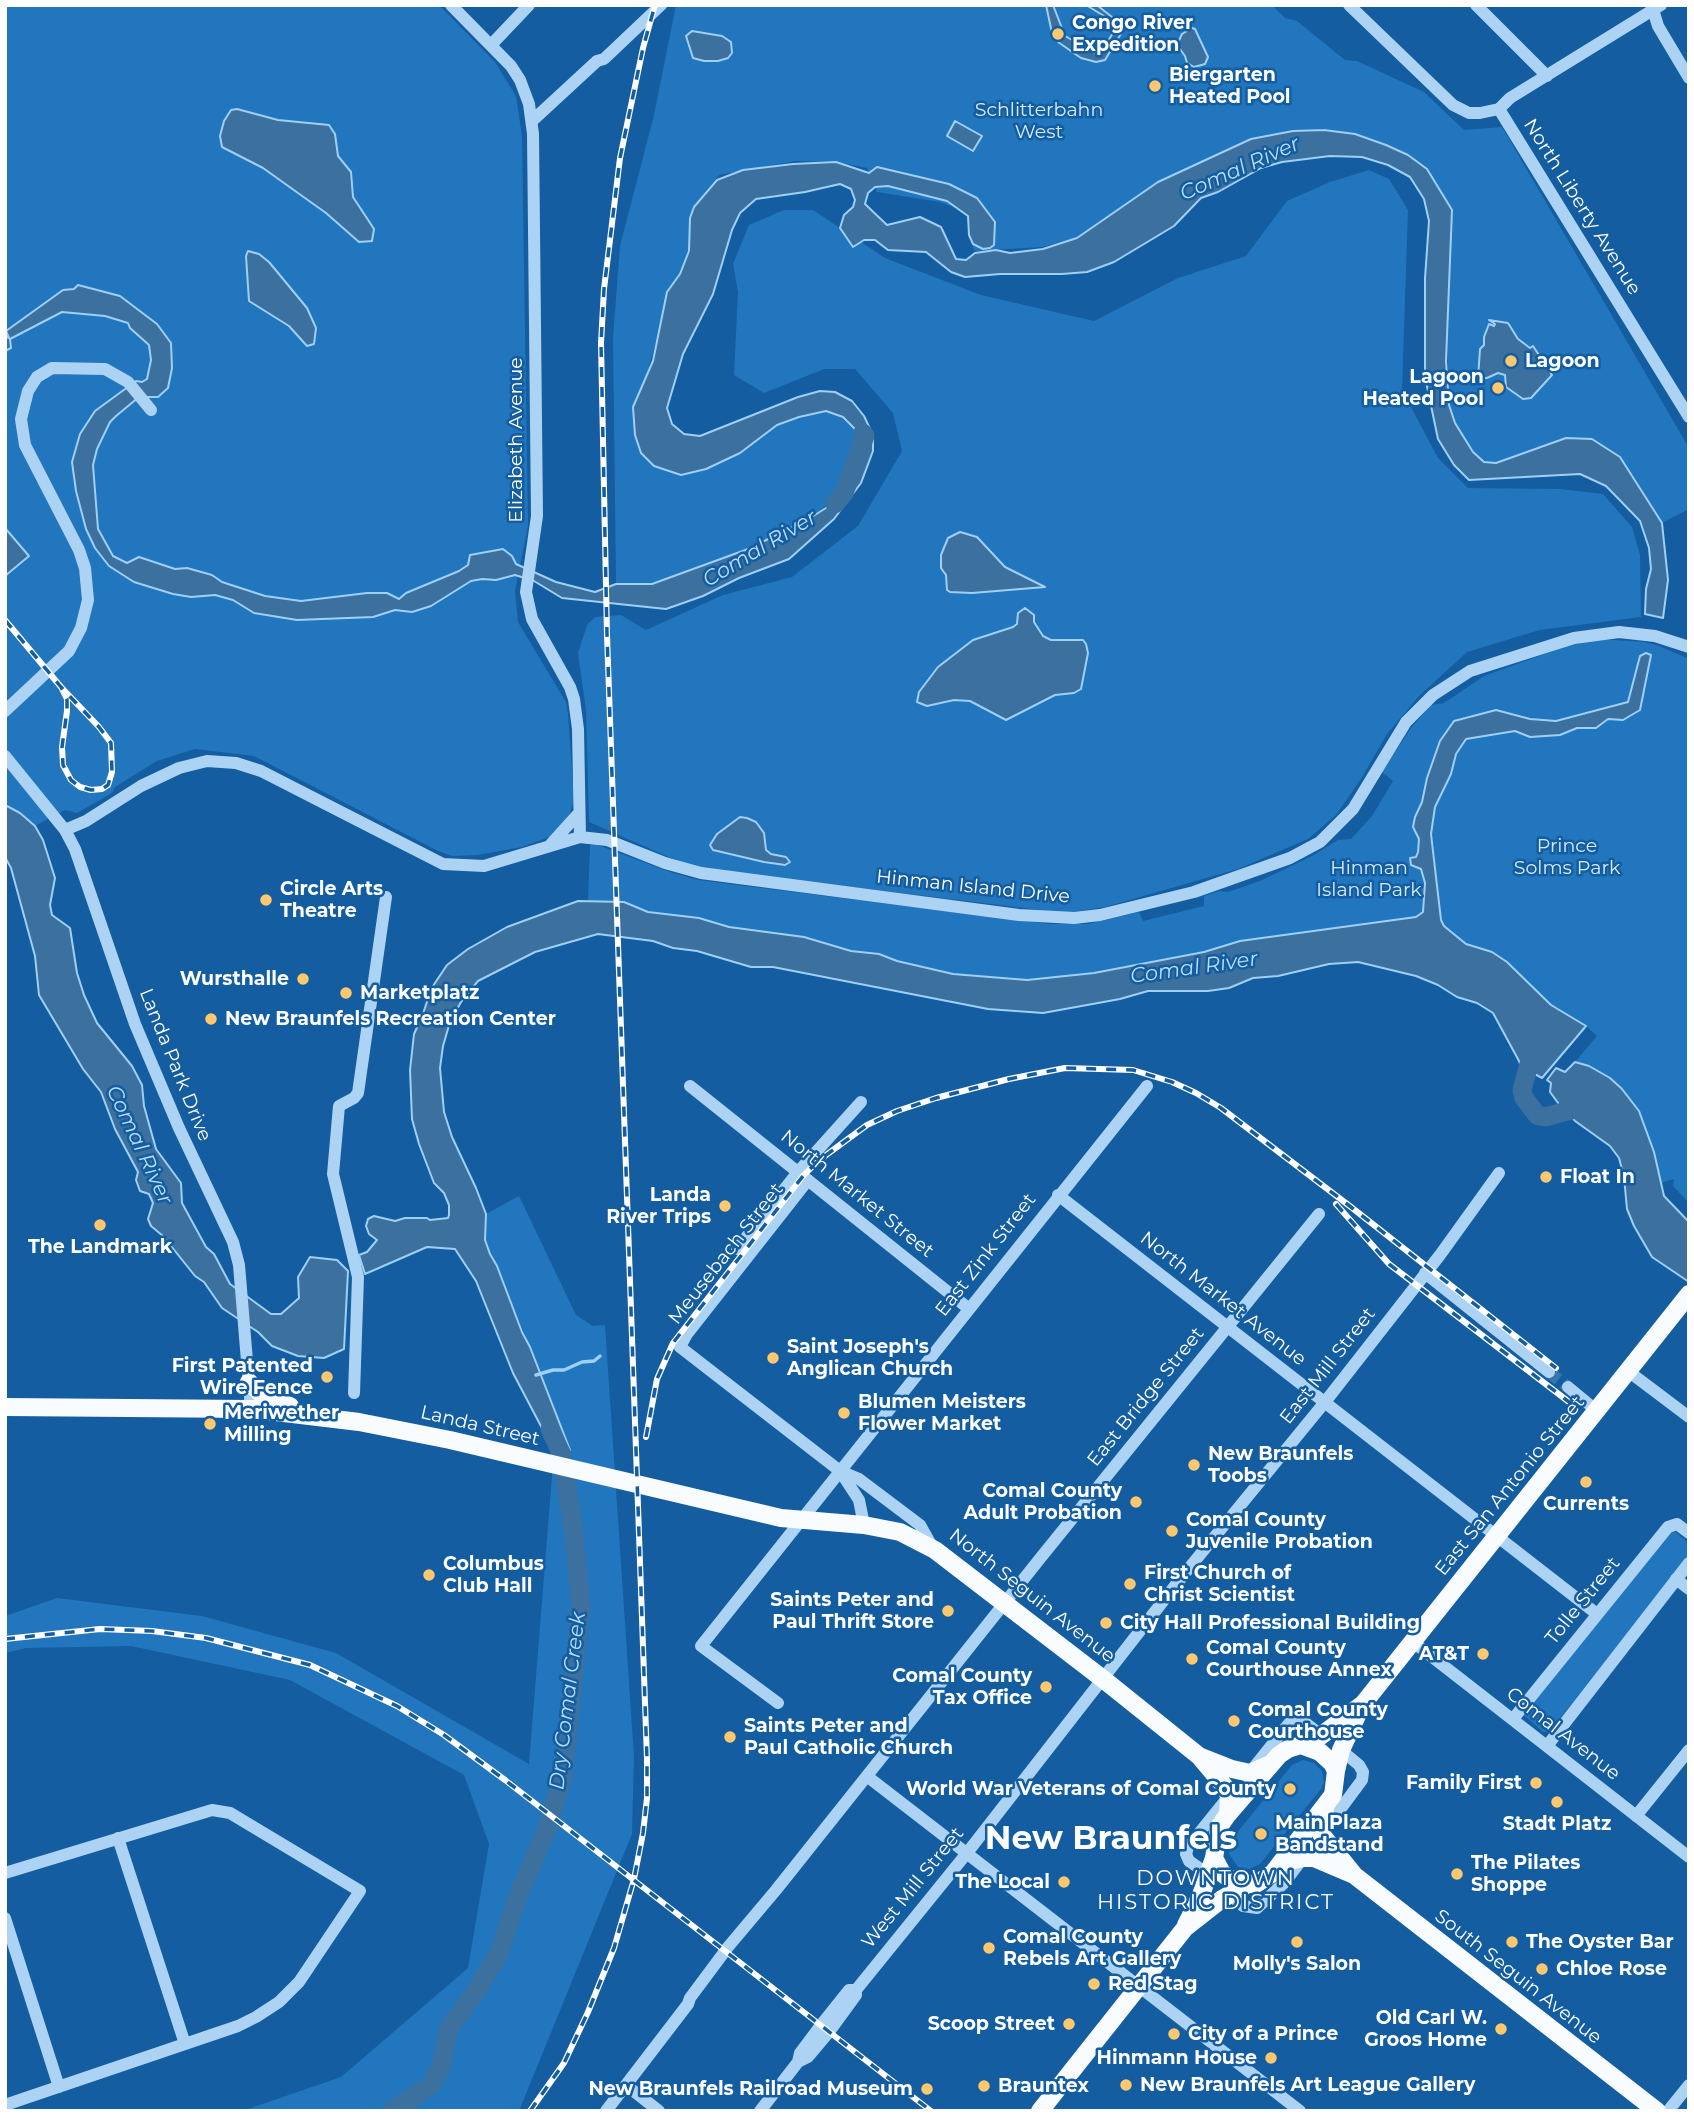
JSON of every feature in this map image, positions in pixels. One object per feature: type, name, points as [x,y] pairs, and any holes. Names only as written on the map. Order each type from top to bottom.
[{"type":"main road","name":"East San Antonio Street","points":[[1268,1765],[1288,1749],[1322,1736],[1363,1704],[1689,1294]]},
{"type":"main road","points":[[249,1382],[259,1393],[290,1406],[296,1415]]},
{"type":"main road","name":"Landa Street","points":[[5,1407],[251,1409],[359,1422],[450,1440],[741,1510],[801,1521],[864,1525],[906,1534],[935,1550]]},
{"type":"main road","name":"North Seguin Avenue","points":[[935,1550],[1199,1756],[1226,1788],[1229,1805]]},
{"type":"main road","name":"East San Antonio Street","points":[[1328,1804],[1336,1785],[1341,1750],[1363,1704]]},
{"type":"main road","points":[[1301,1745],[1313,1748],[1327,1757],[1336,1771]]},
{"type":"main road","name":"North Seguin Avenue","points":[[1199,1756],[1250,1773]]},
{"type":"main road","points":[[1250,1773],[1268,1765]]},
{"type":"main road","points":[[1040,2111],[1185,1928],[1212,1866],[1219,1827],[1229,1805],[1268,1765]]},
{"type":"main road","points":[[1321,1834],[1321,1820],[1328,1804]]},
{"type":"main road","points":[[1185,1928],[1229,1894],[1264,1880],[1328,1804]]},
{"type":"main road","name":"South Seguin Avenue","points":[[1321,1834],[1354,1875],[1657,2111]]},
{"type":"main road","name":"South Seguin Avenue","points":[[1281,1863],[1303,1858],[1321,1860],[1354,1875]]},
{"type":"main road","points":[[1212,1866],[1228,1878],[1246,1885]]},
{"type":"street","name":"Elizabeth Avenue","points":[[451,5],[511,66],[520,80],[532,121],[537,516],[526,592],[532,619],[570,687],[573,699],[578,729],[580,837]]},
{"type":"street","points":[[491,45],[529,5]]},
{"type":"street","points":[[532,121],[597,61],[600,54],[650,5]]},
{"type":"street","points":[[597,61],[604,59],[661,5]]},
{"type":"street","name":"North Liberty Avenue","points":[[1349,5],[1453,105],[1475,113],[1499,109],[1684,400],[1689,417]]},
{"type":"street","points":[[1476,5],[1547,76]]},
{"type":"street","points":[[1499,109],[1510,98],[1655,7],[1658,26],[1689,78]]},
{"type":"street","points":[[5,711],[69,650],[81,628],[88,600],[85,568],[79,550],[25,444],[21,419],[24,399],[37,377],[52,368],[105,369],[128,382],[147,404]]},
{"type":"street","name":"Hinman Island Drive","points":[[580,837],[615,842],[665,863],[701,873],[1030,916],[1074,918],[1107,914],[1194,892],[1290,859],[1320,842],[1353,809],[1406,722],[1433,695],[1470,671],[1574,638],[1619,632],[1655,636],[1689,647]]},
{"type":"street","name":"Landa Park Drive","points":[[5,756],[65,830],[75,849],[135,1024],[178,1128],[233,1242],[239,1265],[251,1409]]},
{"type":"street","points":[[65,830],[86,821],[154,780],[179,768],[206,761],[236,763],[261,771],[443,864],[484,866],[580,837]]},
{"type":"street","points":[[551,844],[579,813]]},
{"type":"street","points":[[355,1393],[358,1277],[333,1174],[339,1106],[358,1093],[386,897]]},
{"type":"street","name":"North Market Street","points":[[690,1086],[968,1308]]},
{"type":"street","name":"East Zink Street","points":[[778,1703],[701,1646],[1147,1086]]},
{"type":"street","name":"Meusebach Street","points":[[686,1352],[680,1347],[687,1334],[861,1101]]},
{"type":"street","name":"East Mill Street","points":[[1103,1679],[1426,1273],[1499,1173]]},
{"type":"street","name":"Meusebach Street","points":[[737,1249],[803,1176]]},
{"type":"street","name":"North Market Avenue","points":[[1058,1195],[1597,1614]]},
{"type":"street","name":"East Bridge Street","points":[[606,2111],[688,2004],[695,2001],[772,1902],[776,1891],[1319,1214]]},
{"type":"street","points":[[1426,1273],[1549,1372]]},
{"type":"street","name":"North Seguin Avenue","points":[[686,1352],[840,1471],[859,1479],[920,1525],[935,1550]]},
{"type":"street","points":[[1628,1371],[1689,1418]]},
{"type":"street","points":[[1567,1387],[1597,1411]]},
{"type":"street","name":"North Seguin Avenue","points":[[840,1471],[859,1500],[864,1525]]},
{"type":"street","name":"Tolle Street","points":[[1513,1719],[1668,1527],[1677,1524],[1689,1533]]},
{"type":"street","points":[[1547,1746],[1689,1563]]},
{"type":"street","points":[[1676,1580],[1689,1589]]},
{"type":"street","name":"Comal Avenue","points":[[1413,1642],[1689,1857]]},
{"type":"street","name":"West Mill Street","points":[[760,2111],[798,2062],[808,2057],[829,2032],[856,1995],[856,1990],[1103,1679]]},
{"type":"street","points":[[1250,1773],[1291,1720],[1303,1721],[1322,1736]]},
{"type":"street","points":[[1636,1816],[1689,1749]]},
{"type":"street","points":[[1321,1834],[1362,1780],[1363,1772],[1359,1765],[1341,1750]]},
{"type":"street","points":[[868,1777],[1300,2111]]},
{"type":"street","points":[[1212,1866],[1189,1861],[1188,1847],[1229,1805]]},
{"type":"street","points":[[5,1873],[212,1810],[230,1813],[360,1891],[319,1956],[299,1982],[279,2002],[256,2017],[237,2026],[5,2105]]},
{"type":"street","points":[[118,1838],[184,2044]]},
{"type":"street","points":[[1229,1894],[1243,1906],[1257,1908],[1285,1882],[1303,1858]]},
{"type":"street","points":[[5,1919],[59,2087]]},
{"type":"street","points":[[626,2085],[659,2111]]},
{"type":"street","points":[[1668,2111],[1689,2085]]},
{"type":"green space","points":[[5,5],[439,5],[495,62],[516,96],[522,136],[528,526],[515,591],[518,622],[566,702],[568,714],[574,800],[568,821],[552,836],[522,847],[478,855],[452,856],[254,756],[195,749],[157,761],[115,787],[112,793],[77,813],[65,810],[35,826],[5,805]]},
{"type":"green space","name":"Schlitterbahn West","points":[[676,5],[1272,5],[1285,18],[1297,21],[1345,60],[1357,61],[1424,92],[1464,130],[1502,127],[1689,448],[1689,509],[1662,523],[1633,475],[1537,447],[1496,463],[1484,462],[1473,452],[1455,423],[1449,405],[1446,316],[1452,210],[1427,169],[1356,134],[1324,130],[1293,131],[1251,139],[1158,182],[1077,238],[1042,247],[974,251],[966,212],[940,202],[877,192],[867,168],[836,162],[795,161],[719,175],[693,207],[688,254],[660,328],[645,381],[650,459],[829,404],[857,424],[860,440],[856,461],[845,485],[831,502],[797,527],[741,552],[655,583],[616,584],[613,338],[620,246],[654,115]]},
{"type":"green space","points":[[1369,170],[1389,179],[1408,210],[1402,390],[1438,458],[1468,488],[1560,489],[1603,494],[1632,527],[1640,555],[1641,617],[1540,630],[1467,652],[1419,696],[1387,734],[1336,815],[1308,839],[1238,869],[1105,907],[1065,913],[704,869],[671,858],[589,822],[586,710],[578,653],[587,625],[595,617],[621,615],[646,630],[723,595],[792,577],[858,526],[902,451],[893,413],[855,369],[824,369],[764,393],[734,375],[738,292],[733,264],[749,225],[784,210],[813,210],[885,258],[981,295],[1094,321],[1178,278],[1246,256],[1287,201],[1330,182]]},
{"type":"green space","points":[[1599,639],[1644,642],[1689,659],[1689,1203],[1673,1186],[1674,1179],[1661,1183],[1654,1152],[1639,1112],[1589,1066],[1575,1062],[1597,1036],[1586,1026],[1551,1005],[1507,962],[1492,952],[1466,944],[1444,926],[1441,920],[1431,834],[1435,807],[1451,774],[1456,754],[1466,739],[1515,731],[1530,737],[1560,735],[1577,728],[1596,728],[1608,719],[1623,720],[1646,676],[1651,655],[1640,656],[1628,702],[1556,721],[1530,719],[1496,710],[1454,721],[1440,741],[1413,827],[1419,839],[1416,857],[1425,883],[1423,912],[1416,917],[1240,941],[1204,952],[1094,973],[1027,980],[953,974],[879,954],[851,951],[804,937],[729,927],[699,918],[648,912],[624,902],[588,901],[590,845],[595,844],[698,880],[1049,924],[1088,924],[1139,912],[1143,921],[1204,906],[1204,896],[1220,891],[1228,892],[1260,881],[1338,840],[1351,839],[1372,816],[1393,781],[1382,772],[1411,728],[1431,705],[1444,703],[1484,676],[1567,646]]},
{"type":"green space","points":[[519,1196],[576,1315],[593,1326],[605,1325],[634,1757],[632,1834],[519,2111],[242,2111],[341,2077],[468,1968],[489,1844],[464,1775],[290,1680],[131,1646],[26,1648],[5,1653],[5,1616],[57,1598],[202,1616],[336,1653],[529,1764],[554,1451],[570,1450],[485,1240],[486,1214]]},
{"type":"green space","points":[[1674,1531],[1689,1543],[1689,1556],[1549,1732],[1543,1732],[1524,1715],[1669,1532]]},
{"type":"green space","points":[[1303,1760],[1314,1763],[1322,1771],[1324,1782],[1321,1789],[1260,1864],[1249,1869],[1238,1867],[1229,1854],[1231,1840],[1292,1765]]},
{"type":"water","name":"Congo River Expedition","points":[[1046,5],[1053,5],[1065,36],[1096,54],[1102,52],[1115,29],[1104,16],[1086,5],[1098,6],[1121,24],[1122,32],[1105,60],[1096,62],[1081,58],[1058,42],[1052,33]]},
{"type":"water","points":[[1195,29],[1208,57],[1205,64],[1194,67],[1187,63],[1177,45],[1182,34]]},
{"type":"water","points":[[692,31],[722,36],[731,42],[732,53],[728,58],[718,61],[693,58],[686,36]]},
{"type":"water","points":[[237,109],[278,120],[329,125],[335,134],[338,156],[351,172],[353,197],[374,229],[372,241],[359,242],[326,213],[263,168],[222,147],[220,136],[224,121],[231,110]]},
{"type":"water","points":[[955,121],[982,136],[973,151],[947,136]]},
{"type":"water","points":[[1324,130],[1355,134],[1386,145],[1408,155],[1427,169],[1452,210],[1446,361],[1449,405],[1455,423],[1473,452],[1484,462],[1496,463],[1566,438],[1592,439],[1620,457],[1662,523],[1668,580],[1663,618],[1645,614],[1646,589],[1651,569],[1649,548],[1640,521],[1606,486],[1580,474],[1469,480],[1454,465],[1438,439],[1425,377],[1425,278],[1429,221],[1424,199],[1410,177],[1388,165],[1362,157],[1330,156],[1282,162],[1261,168],[1218,192],[1201,198],[1174,226],[1114,262],[1087,272],[1062,274],[965,277],[951,272],[926,252],[888,250],[875,240],[864,240],[853,247],[840,228],[844,215],[853,207],[855,200],[851,189],[840,184],[756,199],[740,213],[732,230],[713,294],[683,354],[667,408],[672,424],[684,434],[700,436],[798,397],[820,391],[835,392],[852,401],[864,416],[873,435],[873,451],[861,483],[834,519],[789,559],[666,609],[562,598],[534,581],[515,575],[496,580],[471,581],[431,606],[412,612],[395,610],[373,617],[297,620],[254,613],[233,600],[215,595],[191,597],[134,582],[109,566],[95,548],[86,529],[72,462],[80,434],[95,411],[136,381],[147,379],[151,360],[149,345],[128,323],[105,316],[62,312],[10,339],[11,348],[5,351],[5,336],[9,338],[6,331],[63,290],[74,289],[78,285],[120,296],[157,324],[171,343],[172,368],[168,388],[158,397],[139,397],[110,422],[97,449],[93,465],[98,529],[113,556],[127,563],[139,557],[175,569],[187,568],[212,575],[222,582],[265,596],[301,601],[367,593],[387,593],[399,599],[406,593],[459,571],[468,565],[470,555],[503,549],[512,556],[516,564],[556,582],[595,592],[616,584],[652,584],[748,549],[807,520],[829,506],[856,471],[860,440],[856,430],[843,417],[826,411],[777,425],[740,453],[706,469],[681,475],[654,466],[641,453],[635,435],[633,407],[653,361],[667,292],[680,274],[689,251],[690,218],[694,207],[717,180],[743,170],[836,162],[869,173],[877,167],[949,184],[977,198],[995,222],[994,245],[990,248],[983,249],[973,244],[969,235],[968,216],[947,201],[888,186],[875,187],[868,193],[865,204],[887,225],[920,217],[941,227],[956,259],[966,260],[975,253],[1043,249],[1077,238],[1158,182],[1251,139],[1293,131]]},
{"type":"water","points":[[248,251],[259,254],[269,262],[307,308],[316,328],[314,344],[307,346],[289,326],[249,301]]},
{"type":"water","name":"Lagoon","points":[[1489,320],[1508,323],[1518,339],[1530,348],[1533,346],[1552,375],[1531,398],[1523,399],[1506,387],[1505,375],[1498,373],[1487,378],[1478,378],[1480,349],[1484,345],[1489,324],[1495,324]]},
{"type":"water","points":[[5,528],[29,556],[5,576]]},
{"type":"water","points":[[960,532],[977,537],[1005,567],[1045,587],[972,593],[950,592],[947,590],[946,575],[941,568],[941,555],[948,538]]},
{"type":"water","points":[[1025,608],[1034,615],[1034,622],[1043,636],[1051,640],[1083,640],[1086,644],[1088,653],[1081,689],[1074,693],[1055,695],[1006,720],[970,701],[954,700],[927,706],[917,702],[919,692],[938,667],[973,640],[1013,627],[1017,624],[1018,613]]},
{"type":"water","points":[[1646,653],[1651,655],[1640,710],[1623,720],[1608,719],[1596,728],[1577,728],[1560,735],[1530,737],[1515,731],[1466,739],[1456,754],[1451,774],[1435,807],[1431,834],[1441,920],[1444,926],[1466,944],[1492,952],[1507,962],[1551,1005],[1586,1026],[1542,1078],[1531,1072],[1524,1073],[1493,1013],[1416,976],[1358,962],[1329,964],[1278,976],[1253,978],[1229,988],[1208,991],[1148,991],[1043,1013],[988,1009],[773,967],[751,967],[653,941],[598,934],[535,952],[478,981],[461,1002],[450,1022],[440,1068],[444,1112],[452,1137],[486,1214],[485,1240],[570,1450],[554,1451],[513,1373],[476,1281],[455,1249],[427,1247],[365,1274],[359,1255],[367,1252],[377,1240],[369,1234],[366,1226],[368,1219],[374,1216],[395,1221],[405,1218],[448,1218],[449,1205],[444,1193],[434,1183],[412,1119],[410,1070],[414,1034],[431,989],[447,965],[468,949],[507,927],[578,901],[624,902],[648,912],[699,918],[729,927],[804,937],[851,951],[879,954],[953,974],[1027,980],[1094,973],[1204,952],[1240,941],[1416,917],[1423,912],[1425,883],[1421,869],[1411,865],[1410,858],[1416,857],[1419,839],[1413,827],[1440,741],[1454,721],[1496,710],[1530,719],[1556,721],[1628,702],[1640,656]]},
{"type":"water","points":[[5,805],[35,826],[43,840],[55,878],[50,905],[52,915],[70,928],[77,973],[84,995],[97,1023],[132,1066],[142,1085],[144,1106],[156,1149],[181,1183],[182,1203],[206,1247],[214,1254],[230,1284],[271,1314],[281,1314],[299,1298],[298,1277],[310,1257],[337,1260],[348,1271],[344,1349],[324,1358],[298,1356],[272,1346],[258,1332],[222,1308],[204,1282],[195,1276],[163,1236],[151,1226],[148,1219],[153,1203],[149,1194],[140,1191],[136,1180],[138,1172],[115,1129],[101,1092],[83,1069],[39,995],[35,956],[11,868],[5,857]]},
{"type":"water","points":[[740,817],[756,822],[764,833],[766,850],[771,854],[786,857],[790,862],[785,865],[764,862],[713,850],[710,845],[717,834]]},
{"type":"water","points":[[1575,1062],[1589,1066],[1610,1078],[1639,1111],[1654,1152],[1664,1196],[1689,1222],[1689,1282],[1652,1257],[1634,1226],[1627,1209],[1619,1158],[1610,1146],[1564,1111],[1550,1092],[1551,1083],[1547,1080],[1556,1068],[1565,1072]]},
{"type":"waterway","name":"Comal River","points":[[835,504],[844,493],[865,436],[863,433]]},
{"type":"waterway","points":[[1533,1049],[1522,1090],[1524,1098],[1537,1115],[1545,1117],[1593,1104]]},
{"type":"waterway","points":[[536,1375],[564,1370],[582,1362],[594,1361],[600,1356]]},
{"type":"waterway","name":"Dry Comal Creek","points":[[392,2111],[431,2085],[441,2067],[449,2028],[475,1993],[499,1953],[518,1896],[548,1826],[563,1776],[581,1606],[562,1455],[550,1429]]},
{"type":"tunnel","points":[[1549,1372],[1568,1387]]},
{"type":"railway","points":[[530,2111],[564,2063],[614,1948],[634,1879],[647,1798],[607,635],[601,343],[604,289],[620,158],[643,48],[655,5]]},
{"type":"railway","points":[[5,620],[111,743],[112,772],[108,785],[102,789],[80,787],[71,780],[63,765],[67,699],[61,687]]},
{"type":"railway","points":[[646,1437],[657,1379],[673,1343],[803,1176],[818,1161],[867,1125],[897,1111],[1009,1079],[1065,1068],[1133,1070],[1172,1082],[1221,1108],[1556,1368]]},
{"type":"railway","points":[[1336,1204],[1389,1264],[1573,1405]]},
{"type":"railway","points":[[5,1639],[100,1629],[152,1631],[206,1638],[310,1665],[397,1706],[444,1735],[505,1780],[931,2111]]},
{"type":"place","name":"Congo River Expedition","points":[[1058,34]]},
{"type":"place","name":"Biergarten Heated Pool","points":[[1155,86]]},
{"type":"place","name":"Lagoon","points":[[1511,361]]},
{"type":"place","name":"Lagoon Heated Pool","points":[[1498,388]]},
{"type":"place","name":"Circle Arts Theatre","points":[[266,900]]},
{"type":"place","name":"Wursthalle","points":[[303,979]]},
{"type":"place","name":"Marketplatz","points":[[346,993]]},
{"type":"place","name":"New Braunfels Recreation Center","points":[[211,1019]]},
{"type":"place","name":"Float In","points":[[1546,1177]]},
{"type":"place","name":"Landa River Trips","points":[[725,1206]]},
{"type":"place","name":"The Landmark","points":[[100,1225]]},
{"type":"place","name":"Saint Joseph's Anglican Church","points":[[773,1358]]},
{"type":"place","name":"First Patented Wire Fence","points":[[327,1377]]},
{"type":"place","name":"Blumen Meisters Flower Market","points":[[844,1413]]},
{"type":"place","name":"Meriwether Milling","points":[[210,1424]]},
{"type":"place","name":"New Braunfels Toobs","points":[[1194,1465]]},
{"type":"place","name":"Currents","points":[[1586,1482]]},
{"type":"place","name":"Comal County Adult Probation","points":[[1136,1502]]},
{"type":"place","name":"Comal County Juvenile Probation","points":[[1172,1531]]},
{"type":"place","name":"Columbus Club Hall","points":[[429,1575]]},
{"type":"place","name":"First Church of Christ Scientist","points":[[1130,1584]]},
{"type":"place","name":"Saints Peter and Paul Thrift Store","points":[[948,1611]]},
{"type":"place","name":"City Hall Professional Building","points":[[1106,1623]]},
{"type":"place","name":"AT&T","points":[[1483,1654]]},
{"type":"place","name":"Comal County Courthouse Annex","points":[[1192,1659]]},
{"type":"place","name":"Comal County Tax Office","points":[[1046,1687]]},
{"type":"place","name":"Comal County Courthouse","points":[[1234,1721]]},
{"type":"place","name":"Saints Peter and Paul Catholic Church","points":[[730,1737]]},
{"type":"place","name":"Family First","points":[[1536,1783]]},
{"type":"place","name":"World War Veterans of Comal County","points":[[1290,1789]]},
{"type":"place","name":"Stadt Platz","points":[[1557,1802]]},
{"type":"place","name":"Main Plaza Bandstand","points":[[1261,1834]]},
{"type":"place","name":"The Pilates Shoppe","points":[[1457,1874]]},
{"type":"place","name":"The Local","points":[[1064,1882]]},
{"type":"place","name":"Molly's Salon","points":[[1297,1942]]},
{"type":"place","name":"The Oyster Bar","points":[[1512,1942]]},
{"type":"place","name":"Comal County Rebels Art Gallery","points":[[989,1948]]},
{"type":"place","name":"Chloe Rose","points":[[1542,1969]]},
{"type":"place","name":"Red Stag","points":[[1094,1984]]},
{"type":"place","name":"Scoop Street","points":[[1069,2024]]},
{"type":"place","name":"Old Carl W. Groos Home","points":[[1501,2029]]},
{"type":"place","name":"City of a Prince","points":[[1174,2034]]},
{"type":"place","name":"Hinmann House","points":[[1271,2058]]},
{"type":"place","name":"New Braunfels Art League Gallery","points":[[1126,2085]]},
{"type":"place","name":"Brauntex","points":[[984,2086]]},
{"type":"place","name":"New Braunfels Railroad Museum","points":[[927,2089]]},
{"type":"district","name":"New Braunfels","points":[[1111,1839]]},
{"type":"district","name":"DOWNTOWN HISTORIC DISTRICT","points":[[1216,1891]]},
{"type":"park label","name":"Prince Solms Park","points":[[1567,857]]},
{"type":"park label","name":"Hinman Island Park","points":[[1369,879]]}]
